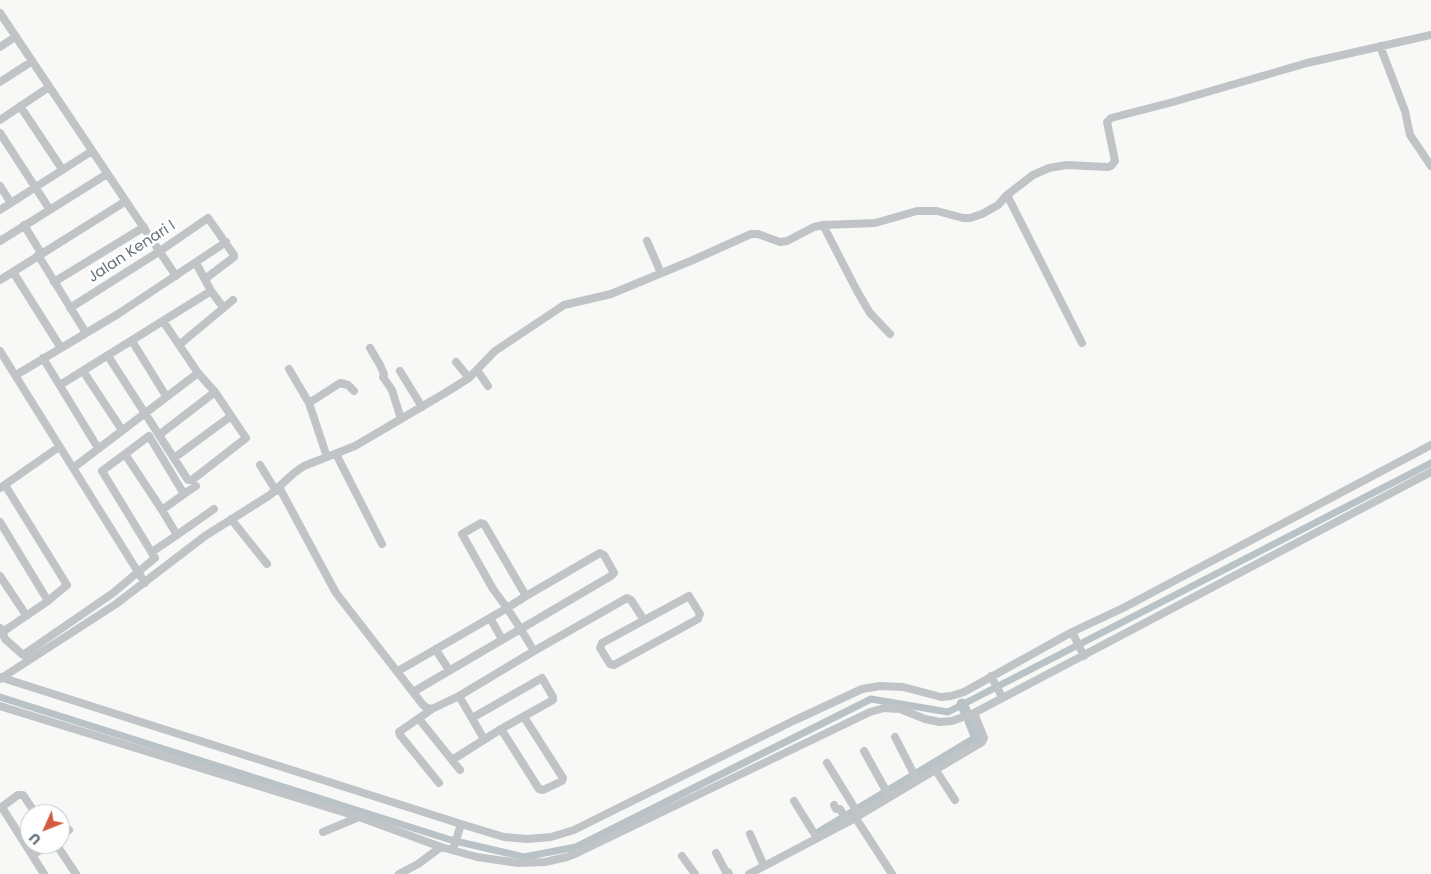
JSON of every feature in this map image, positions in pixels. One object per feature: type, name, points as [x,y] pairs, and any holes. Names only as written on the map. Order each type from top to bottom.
[{"type":"street","points":[[0,13],[176,276]]},
{"type":"street","points":[[1,678],[108,610],[146,583],[205,536],[278,489],[304,466],[355,446],[469,378],[495,351],[564,305],[611,294],[752,234],[758,234],[780,242],[787,241],[808,229],[823,225],[876,223],[917,211],[937,210],[962,218],[970,218],[998,205],[1007,195],[1033,175],[1049,168],[1066,165],[1112,166],[1115,161],[1107,122],[1112,118],[1307,63],[1431,35]]},
{"type":"street","points":[[0,47],[15,36]]},
{"type":"street","points":[[1380,46],[1405,111],[1410,135],[1431,166]]},
{"type":"street","points":[[0,82],[31,62]]},
{"type":"street","points":[[0,120],[50,88]]},
{"type":"street","points":[[20,106],[62,169]]},
{"type":"street","points":[[0,133],[50,210]]},
{"type":"street","points":[[0,210],[92,151]]},
{"type":"street","points":[[0,241],[107,174]]},
{"type":"street","points":[[0,186],[11,203]]},
{"type":"street","points":[[1007,195],[1082,343]]},
{"type":"street","points":[[0,280],[126,201]]},
{"type":"street","name":"Jalan Kenari I","points":[[70,308],[208,218],[226,242]]},
{"type":"street","points":[[24,225],[54,282],[86,333]]},
{"type":"street","points":[[823,225],[870,313],[890,334]]},
{"type":"street","points":[[54,282],[144,227]]},
{"type":"street","points":[[647,241],[661,273]]},
{"type":"street","points":[[16,375],[176,276],[226,242],[233,251],[234,257],[205,279]]},
{"type":"street","points":[[196,263],[211,291],[223,307]]},
{"type":"street","points":[[13,272],[61,348]]},
{"type":"street","points":[[60,385],[132,342],[211,291]]},
{"type":"street","points":[[179,345],[233,300]]},
{"type":"street","points":[[108,356],[188,480],[192,480],[246,439],[215,392],[198,373],[163,321]]},
{"type":"street","points":[[132,342],[166,396]]},
{"type":"street","points":[[370,348],[392,390],[401,419]]},
{"type":"street","points":[[0,351],[146,583]]},
{"type":"street","points":[[43,358],[98,448]]},
{"type":"street","points":[[456,362],[469,378]]},
{"type":"street","points":[[289,369],[309,403],[326,457]]},
{"type":"street","points":[[477,370],[488,386]]},
{"type":"street","points":[[83,371],[122,430]]},
{"type":"street","points":[[400,371],[422,407]]},
{"type":"street","points":[[73,468],[198,373]]},
{"type":"street","points":[[309,403],[340,383],[348,385],[354,391]]},
{"type":"street","points":[[159,435],[215,392]]},
{"type":"street","points":[[174,458],[230,416]]},
{"type":"street","points":[[11,672],[23,654],[113,594],[155,558],[102,472],[149,436],[184,494]]},
{"type":"street","points":[[1,678],[460,827],[504,837],[527,839],[563,834],[862,689],[880,686],[903,687],[941,697],[964,692],[992,679],[1073,634],[1431,445]]},
{"type":"street","points":[[23,654],[5,639],[1,630],[48,601],[67,585],[2,486],[59,447]]},
{"type":"street","points":[[125,454],[177,535]]},
{"type":"street","points":[[336,454],[382,544]]},
{"type":"street","points":[[260,465],[278,489],[336,593],[398,671],[423,706],[432,709]]},
{"type":"street","points":[[0,706],[359,817],[441,847],[454,848],[477,857],[518,863],[545,862],[567,857],[870,712],[884,708],[900,709],[925,719],[940,722],[952,721],[974,713],[1001,694],[1084,655],[1431,472]]},
{"type":"street","points":[[162,510],[196,486]]},
{"type":"street","points":[[152,552],[214,509]]},
{"type":"street","points":[[231,519],[267,564]]},
{"type":"street","points":[[0,522],[48,601]]},
{"type":"street","points":[[526,596],[484,524],[478,523],[464,532],[463,535],[493,589],[534,651]]},
{"type":"street","points":[[398,671],[600,554],[604,555],[614,573],[612,576],[413,692]]},
{"type":"street","points":[[0,576],[26,615]]},
{"type":"street","points":[[686,597],[691,598],[700,614],[698,619],[612,665],[600,645],[644,620],[686,597]]},
{"type":"street","points":[[439,783],[400,735],[401,729],[432,709],[459,696],[627,598],[631,600],[644,620]]},
{"type":"street","points":[[490,618],[502,639]]},
{"type":"street","points":[[1073,634],[1084,655]]},
{"type":"street","points":[[436,650],[449,670]]},
{"type":"street","points":[[452,760],[553,699],[542,678],[472,718]]},
{"type":"street","points":[[992,679],[1001,694]]},
{"type":"street","points":[[459,696],[484,739]]},
{"type":"street","points":[[752,873],[763,864],[852,816],[984,740],[974,713]]},
{"type":"street","points":[[501,729],[539,789],[543,790],[562,782],[563,778],[524,716]]},
{"type":"street","points":[[419,719],[460,770]]},
{"type":"street","points":[[895,737],[916,778]]},
{"type":"street","points":[[864,752],[888,794]]},
{"type":"street","points":[[827,763],[852,816],[892,874]]},
{"type":"street","points":[[935,769],[955,800]]},
{"type":"street","points":[[20,836],[3,806],[18,795],[24,795],[30,804]]},
{"type":"street","points":[[794,801],[816,836]]},
{"type":"street","points":[[834,805],[836,809],[840,809],[852,816]]},
{"type":"street","points":[[323,832],[359,817]]},
{"type":"street","points":[[454,848],[460,827]]},
{"type":"street","points":[[750,834],[763,864]]},
{"type":"street","points":[[399,874],[418,864],[441,847]]},
{"type":"street","points":[[716,853],[729,874]]},
{"type":"street","points":[[36,854],[33,856],[44,874]]},
{"type":"street","points":[[63,854],[76,874]]},
{"type":"street","points":[[682,856],[695,874]]},
{"type":"waterway","points":[[0,697],[451,840],[524,857],[576,847],[871,699],[948,712],[1431,463]]},
{"type":"waterway","points":[[962,704],[965,710]]},
{"type":"waterway","points":[[819,834],[975,740],[976,736],[970,721]]}]
